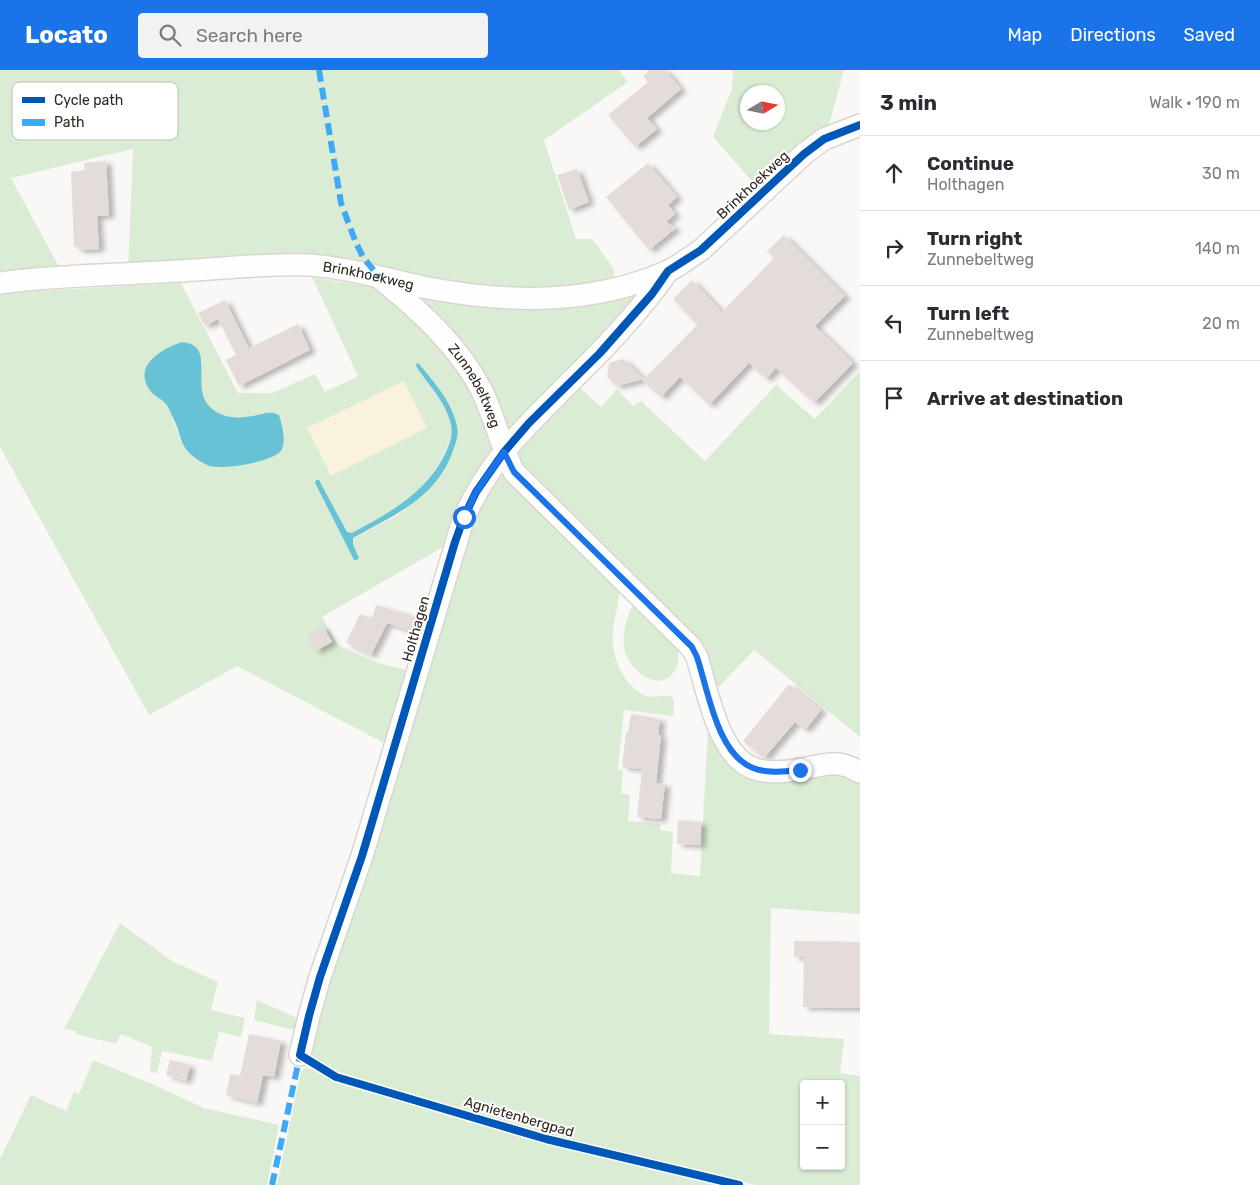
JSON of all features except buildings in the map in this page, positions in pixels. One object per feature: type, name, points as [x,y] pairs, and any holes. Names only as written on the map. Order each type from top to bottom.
[{"type":"street","name":"Brinkhoekweg","points":[[0,283],[47,278],[307,265],[351,270],[474,295],[537,299],[589,295],[616,289],[668,271],[701,250],[804,154],[824,139],[860,125]]},
{"type":"street","name":"Holthagen","points":[[300,1055],[318,985],[362,856],[464,517],[476,492],[504,452],[529,423],[600,353],[652,294],[668,271]]},
{"type":"street","name":"Zunnebeltweg","points":[[379,277],[404,298],[461,359],[482,392],[494,417],[504,452],[514,472],[692,647],[697,657],[719,730],[738,759],[755,769],[771,772],[800,770],[834,763],[844,764],[860,772]]},
{"type":"green space","points":[[0,70],[619,70],[628,82],[544,140],[576,239],[592,239],[614,269],[614,282],[532,289],[455,284],[380,268],[355,259],[305,255],[128,270],[133,149],[11,178],[63,274],[0,277]]},
{"type":"green space","points":[[733,70],[844,70],[828,128],[757,187],[713,137],[732,89]]},
{"type":"green space","points":[[312,277],[383,289],[467,376],[496,448],[448,544],[322,617],[338,645],[378,663],[412,671],[388,745],[237,666],[149,715],[0,447],[0,293],[181,283],[238,393],[272,393],[315,374],[325,392],[358,376]],"holes":[[[202,359],[200,389],[204,401],[209,407],[229,417],[245,417],[268,413],[278,415],[282,425],[283,437],[195,458],[181,440],[166,404]],[[419,364],[443,396],[455,418],[457,432],[425,493],[398,515],[353,538],[353,544],[359,556],[354,559],[315,484],[319,480],[347,532],[353,533],[405,501],[427,480],[448,446],[452,425],[440,399],[416,366]]]},
{"type":"green space","points":[[404,287],[649,288],[507,439]]},
{"type":"green space","points":[[860,371],[860,737],[754,650],[712,694],[708,674],[517,465],[514,447],[577,385],[601,407],[617,389],[633,406],[641,401],[705,461],[776,385],[815,419]]},
{"type":"green space","points":[[500,468],[619,590],[613,641],[616,660],[624,677],[636,690],[644,695],[651,697],[671,696],[674,701],[673,716],[624,710],[618,769],[623,771],[621,793],[630,795],[628,821],[661,824],[660,830],[673,832],[671,873],[700,876],[708,728],[728,756],[832,769],[860,779],[860,914],[771,908],[769,1034],[844,1039],[840,1073],[860,1076],[860,1185],[756,1185],[547,1135],[338,1073],[326,1067],[312,1054],[310,1040],[316,1009],[459,545]]},
{"type":"green space","points":[[634,603],[679,647],[676,667],[667,679],[660,681],[645,677],[632,666],[628,659],[624,646],[624,633]]},
{"type":"green space","points":[[120,923],[172,961],[218,982],[211,1010],[245,1018],[241,1037],[219,1032],[212,1061],[162,1051],[157,1073],[150,1072],[152,1047],[121,1034],[116,1044],[64,1029]]},
{"type":"green space","points":[[257,1000],[302,1020],[298,1031],[254,1020]]},
{"type":"green space","points":[[93,1060],[204,1108],[279,1125],[267,1185],[0,1185],[0,1159],[31,1095],[66,1111],[74,1092],[79,1094]]},
{"type":"green space","points":[[306,1068],[315,1069],[335,1081],[545,1142],[721,1185],[277,1185],[301,1071]]},
{"type":"sand","points":[[404,381],[427,428],[331,476],[307,428]]},
{"type":"water","points":[[182,342],[192,345],[198,350],[201,358],[204,398],[213,410],[223,415],[235,417],[269,413],[279,415],[284,441],[282,449],[278,454],[247,464],[213,467],[190,454],[183,443],[167,405],[149,389],[145,380],[147,365],[152,359],[167,348]]},
{"type":"water","points":[[417,363],[436,385],[455,417],[457,437],[455,445],[443,471],[434,484],[422,495],[396,514],[353,538],[353,544],[359,558],[354,560],[315,483],[316,480],[319,480],[347,532],[352,533],[405,501],[428,480],[445,454],[450,442],[452,429],[444,406],[416,366]]},
{"type":"marked path","points":[[319,70],[341,203],[363,257],[379,277]]},
{"type":"marked path","points":[[272,1185],[300,1055]]},
{"type":"cycle path","name":"Agnietenbergpad","points":[[739,1185],[546,1139],[336,1077],[300,1055],[320,977],[362,856],[455,542],[476,492],[504,452],[529,423],[600,353],[652,294],[668,271],[701,250],[804,154],[824,139],[860,125]]},
{"type":"route","points":[[464,517],[476,492],[504,452],[514,472],[692,647],[697,657],[719,730],[738,759],[755,769],[771,772],[800,770]]}]
